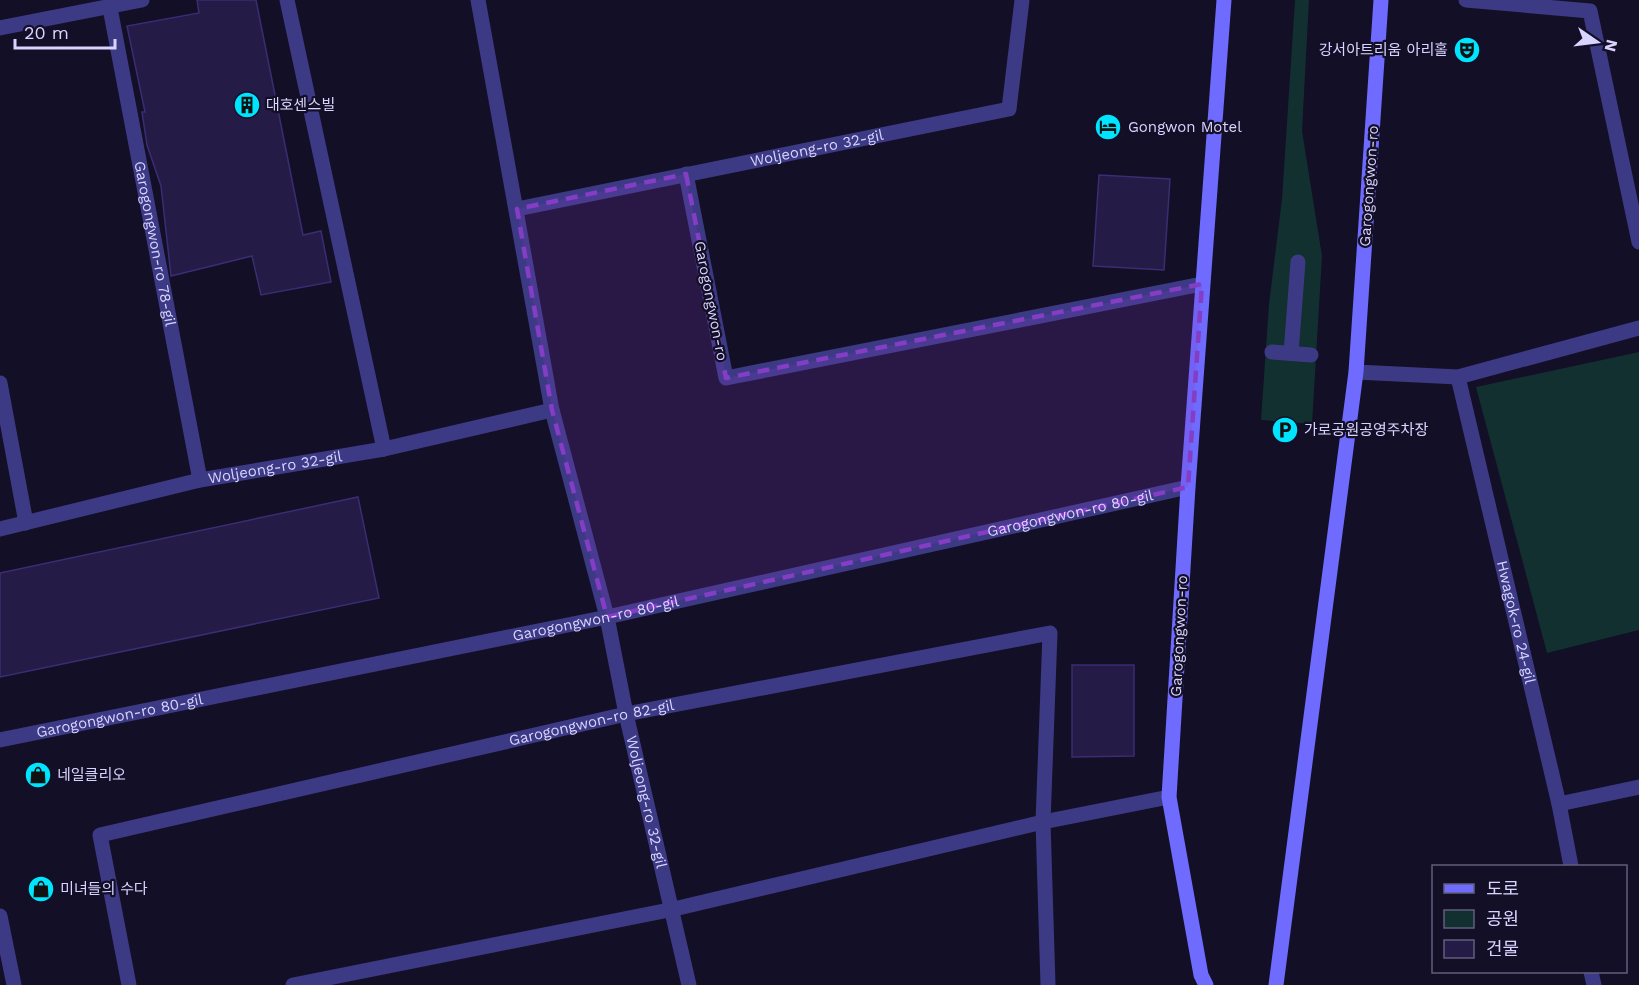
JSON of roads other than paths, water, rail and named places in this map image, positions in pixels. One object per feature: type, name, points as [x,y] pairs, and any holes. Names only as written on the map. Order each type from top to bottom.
[{"type":"main road","name":"Garogongwon-ro","points":[[1206,985],[1201,975],[1169,797],[1202,284],[1224,0]]},
{"type":"main road","name":"Garogongwon-ro","points":[[1275,985],[1356,372],[1382,0]]},
{"type":"street","points":[[0,28],[142,0]]},
{"type":"street","points":[[286,0],[384,449]]},
{"type":"street","name":"Woljeong-ro 32-gil","points":[[478,0],[552,410],[607,617],[626,714],[674,909],[689,985]]},
{"type":"street","name":"Woljeong-ro 32-gil","points":[[517,209],[1009,109],[1022,0]]},
{"type":"street","points":[[1466,0],[1590,11],[1639,242]]},
{"type":"street","name":"Garogongwon-ro 78-gil","points":[[110,8],[200,480]]},
{"type":"street","name":"Garogongwon-ro","points":[[686,174],[726,378],[1202,284]]},
{"type":"street","points":[[1291,353],[1298,262]]},
{"type":"street","points":[[1356,372],[1458,377],[1639,328]]},
{"type":"street","points":[[1272,352],[1311,355]]},
{"type":"street","name":"Hwagok-ro 24-gil","points":[[1458,377],[1559,804],[1571,865]]},
{"type":"street","points":[[0,383],[26,523]]},
{"type":"street","name":"Woljeong-ro 32-gil","points":[[0,529],[200,480],[384,449],[552,410]]},
{"type":"street","name":"Garogongwon-ro 80-gil","points":[[0,740],[607,617],[1188,487]]},
{"type":"street","name":"Garogongwon-ro 82-gil","points":[[129,985],[100,835],[626,714],[1050,633],[1042,822],[1048,985]]},
{"type":"street","points":[[1559,804],[1639,787]]},
{"type":"street","points":[[293,985],[674,909],[1042,822],[1169,797]]},
{"type":"street","points":[[0,916],[14,985]]},
{"type":"place","name":"강서아트리움 아리홀","points":[[1467,50]]},
{"type":"place","name":"대호센스빌","points":[[247,105]]},
{"type":"place","name":"Gongwon Motel","points":[[1108,127]]},
{"type":"place","name":"가로공원공영주차장","points":[[1285,430]]},
{"type":"place","name":"네일클리오","points":[[38,775]]},
{"type":"place","name":"미녀들의 수다","points":[[41,889]]}]
